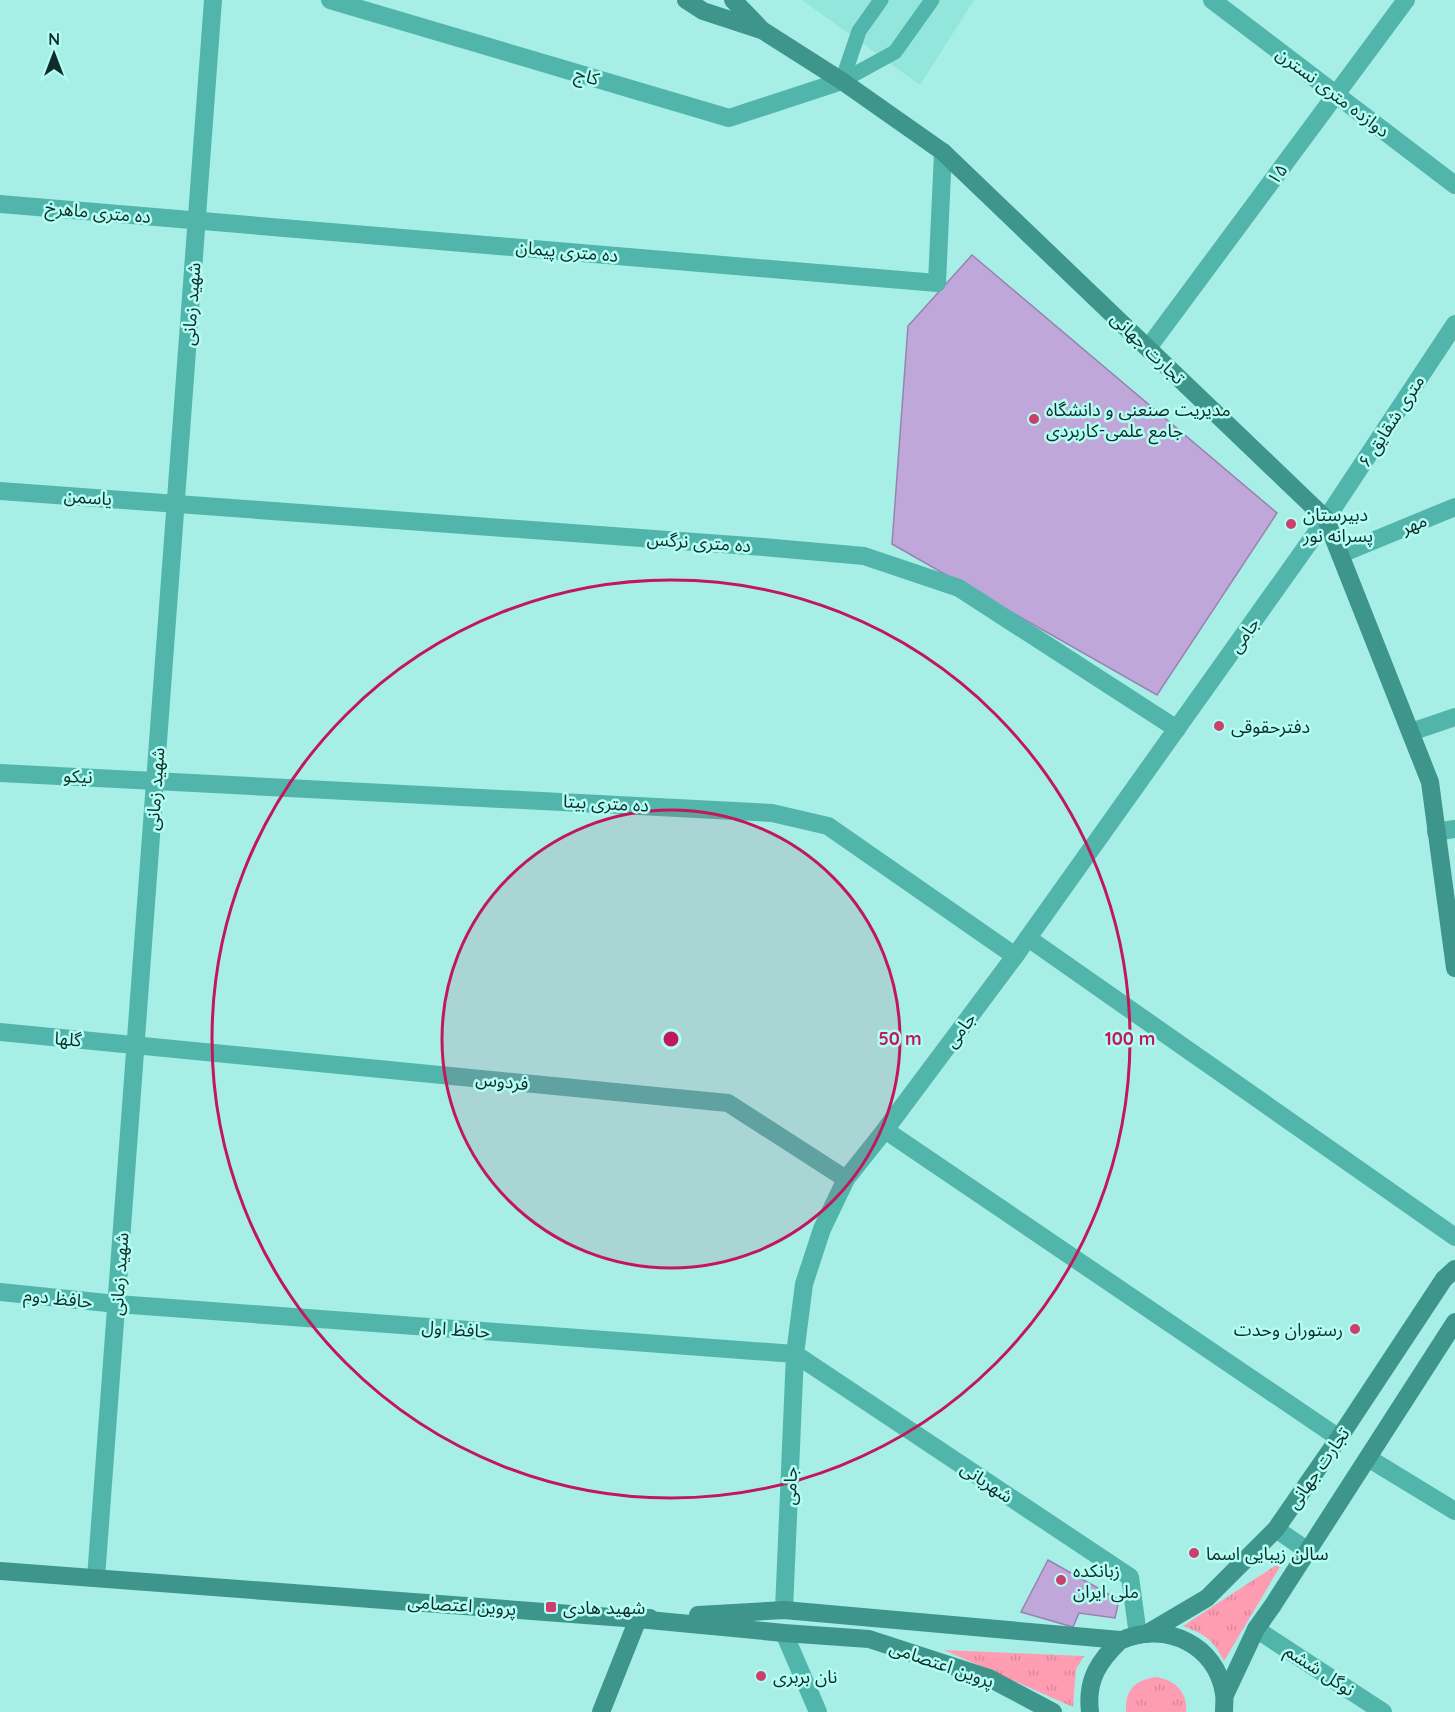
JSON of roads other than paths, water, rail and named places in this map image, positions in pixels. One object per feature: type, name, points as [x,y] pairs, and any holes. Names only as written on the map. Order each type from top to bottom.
[{"type":"main road","name":"تجارت جهانی","points":[[686,0],[703,11],[762,30]]},
{"type":"main road","name":"تجارت جهانی","points":[[733,0],[762,30],[842,81],[943,152],[1326,519],[1430,782],[1455,969]]},
{"type":"main road","name":"تجارت جهانی","points":[[1142,1635],[1207,1598],[1276,1529],[1444,1279],[1455,1269]]},
{"type":"main road","name":"تجارت جهانی","points":[[1224,1703],[1256,1629],[1455,1322]]},
{"type":"main road","name":"پروین اعتصامى","points":[[0,1570],[638,1618],[869,1639],[989,1678],[1053,1712]]},
{"type":"main road","points":[[601,1712],[638,1618],[784,1610],[1120,1640],[1142,1635],[1169,1634],[1190,1641],[1207,1655],[1219,1674],[1224,1703]]},
{"type":"main road","points":[[1090,1712],[1088,1697],[1093,1677],[1103,1658],[1120,1640]]},
{"type":"street","name":"شهید زمانی","points":[[96,1578],[213,0]]},
{"type":"street","name":"کاج","points":[[330,0],[729,118],[842,81]]},
{"type":"street","name":"دوازده متری نسترن","points":[[1212,0],[1455,185]]},
{"type":"street","name":"۱۵","points":[[1148,348],[1406,0]]},
{"type":"street","name":"ده متری پیمان","points":[[197,219],[937,283],[943,152]]},
{"type":"street","name":"ده متری ماهرخ","points":[[0,204],[197,219]]},
{"type":"street","name":"۶ متری شقایق","points":[[1326,519],[1455,324]]},
{"type":"street","name":"یاسمن","points":[[0,491],[176,503]]},
{"type":"street","name":"ده متری نرگس","points":[[176,503],[864,556],[959,588],[1177,729]]},
{"type":"street","name":"مهر","points":[[1341,554],[1455,507]]},
{"type":"street","name":"جامی","points":[[784,1610],[795,1354],[804,1284],[822,1229],[846,1179],[1015,956],[1326,519]]},
{"type":"street","points":[[1411,732],[1455,717]]},
{"type":"street","name":"نیکو","points":[[0,773],[156,780]]},
{"type":"street","name":"ده متری بیتا","points":[[156,780],[772,813],[828,826],[1015,956]]},
{"type":"street","points":[[1436,832],[1455,829]]},
{"type":"street","points":[[1028,938],[1455,1237]]},
{"type":"street","name":"گلها","points":[[0,1032],[136,1045]]},
{"type":"street","name":"فردوس","points":[[136,1045],[728,1104],[846,1179]]},
{"type":"street","points":[[885,1130],[1339,1438]]},
{"type":"street","name":"حافظ دوم","points":[[0,1292],[117,1304]]},
{"type":"street","name":"حافظ اول","points":[[117,1304],[795,1354]]},
{"type":"street","name":"شهربانی","points":[[795,1354],[1130,1577],[1142,1635]]},
{"type":"street","points":[[1368,1458],[1455,1511]]},
{"type":"street","points":[[1276,1529],[1308,1551]]},
{"type":"street","name":"نوگل ششم","points":[[1256,1629],[1383,1712]]},
{"type":"street","points":[[784,1633],[818,1712]]},
{"type":"lane","points":[[842,81],[859,31],[881,0]]},
{"type":"lane","points":[[842,81],[895,52],[932,0]]},
{"type":"place","name":"مدیریت صنعنی و دانشگاه جامع علمی-کاربردی","points":[[1034,419]]},
{"type":"place","name":"دبیرستان پسرانه نور","points":[[1291,524]]},
{"type":"place","name":"دفترحقوقی","points":[[1219,726]]},
{"type":"place","name":"رستوران وحدت","points":[[1355,1329]]},
{"type":"place","name":"سالن زیبایی اسما","points":[[1194,1553]]},
{"type":"place","name":"زبانکده ملی ایران","points":[[1061,1580]]},
{"type":"place","name":"شهید هادی","points":[[551,1607]]},
{"type":"place","name":"نان بربری","points":[[761,1676]]}]
